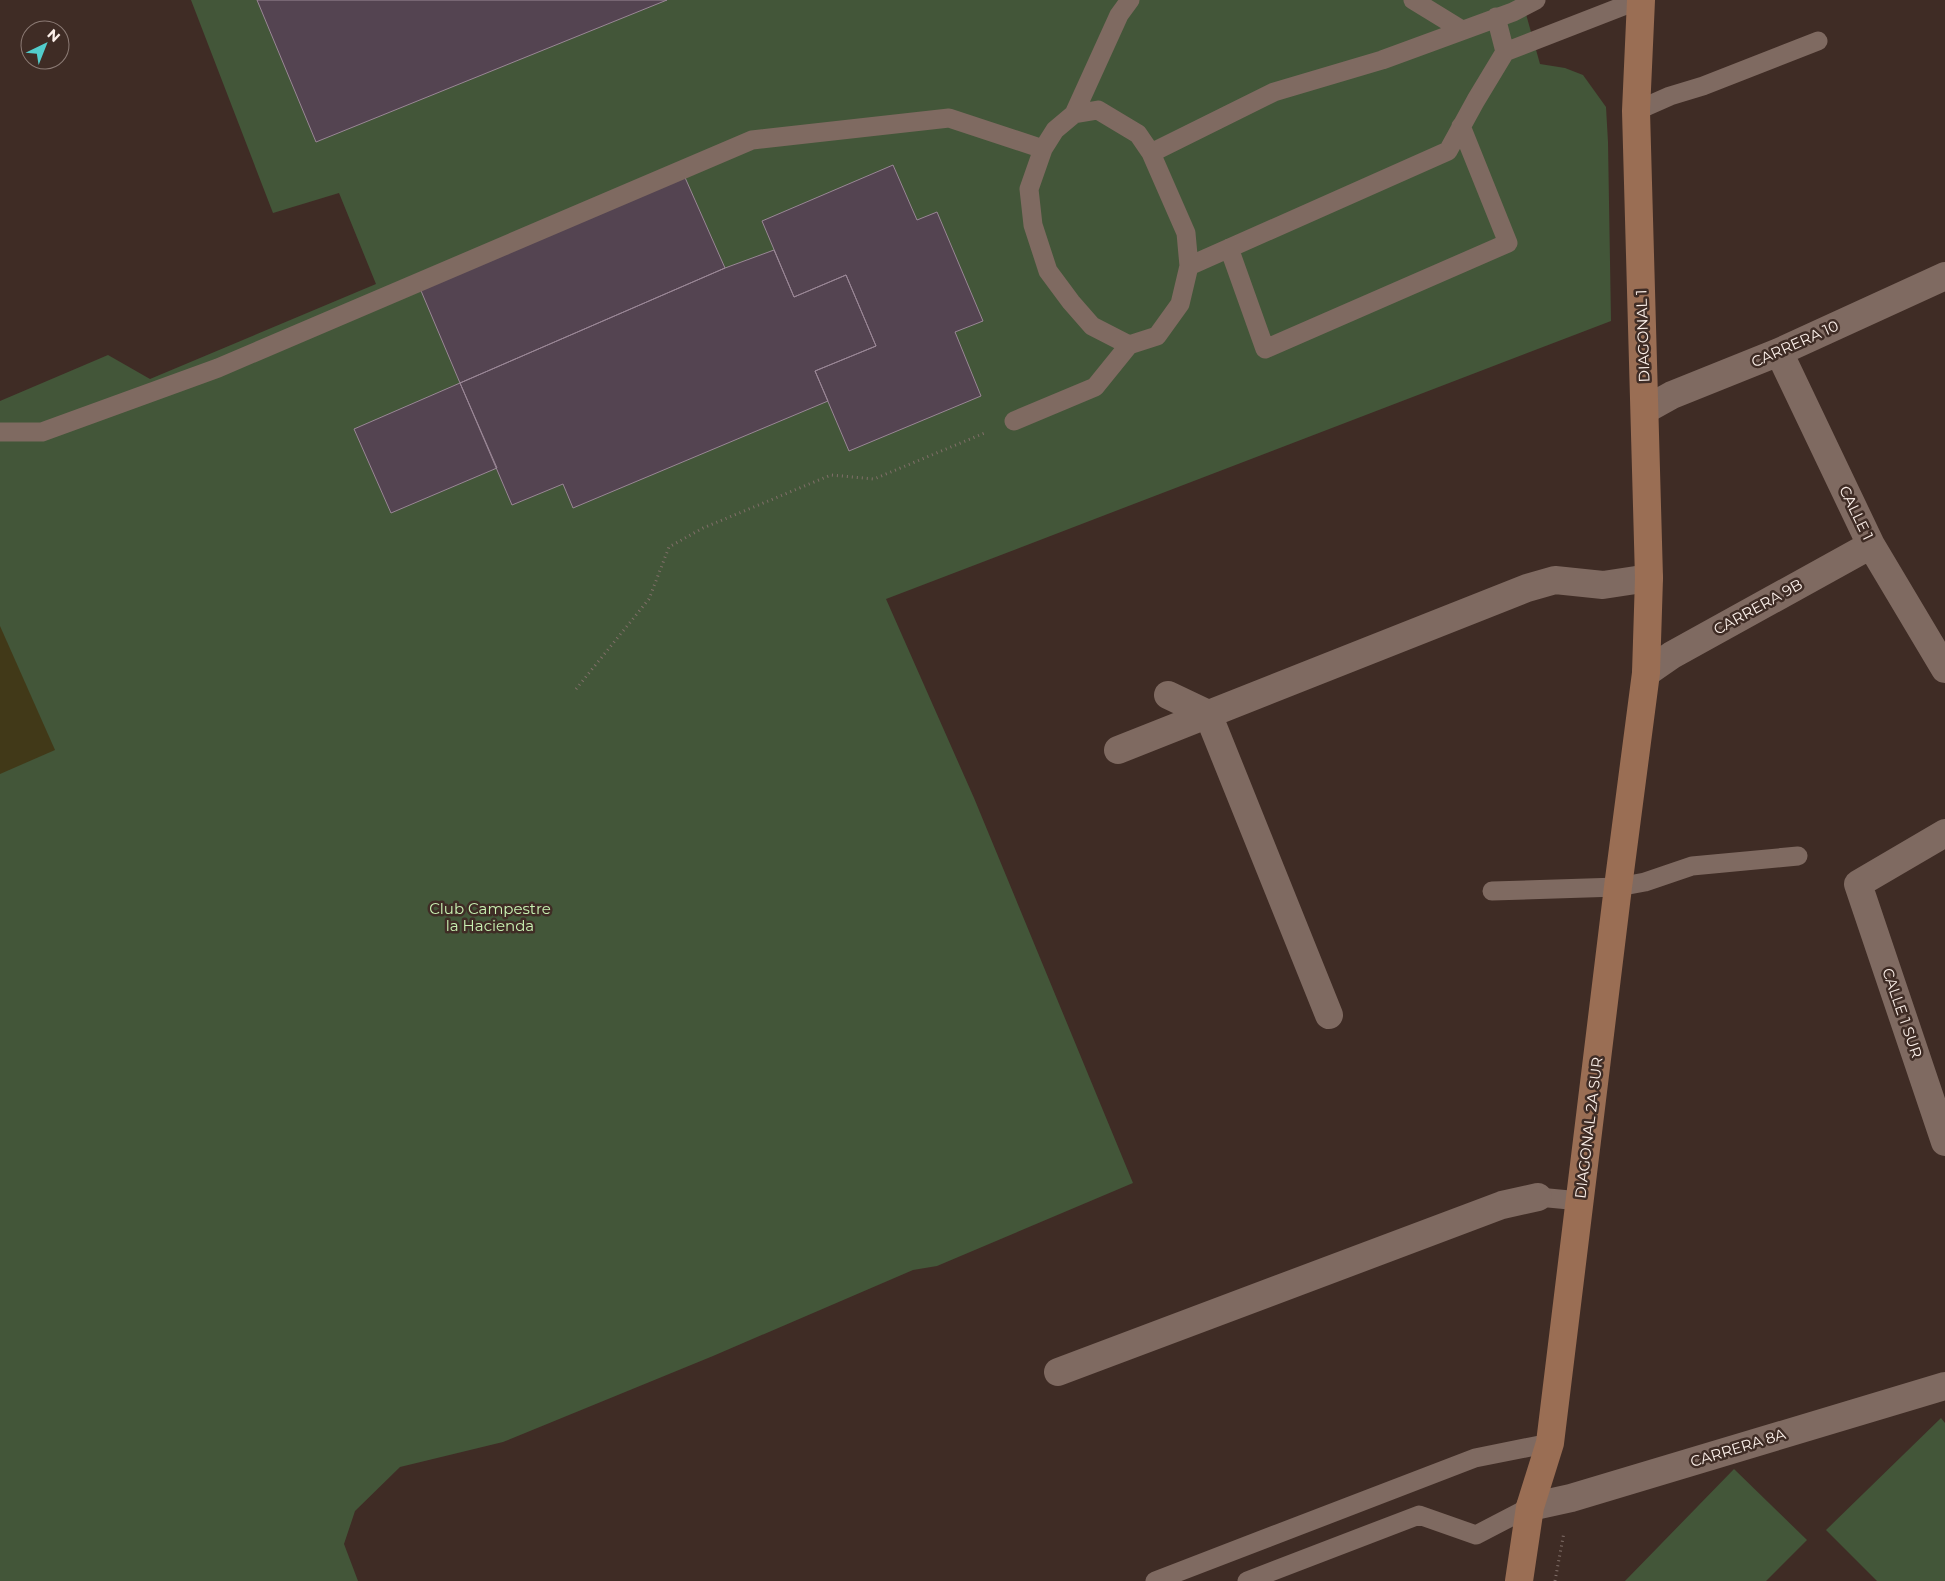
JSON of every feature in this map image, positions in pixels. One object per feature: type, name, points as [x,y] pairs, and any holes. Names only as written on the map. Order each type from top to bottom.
[{"type":"main road","name":"DIAGONAL 1","points":[[1640,0],[1636,111],[1649,578],[1646,673]]},
{"type":"main road","name":"DIAGONAL 2A SUR","points":[[1519,1581],[1530,1507],[1550,1443],[1646,673]]},
{"type":"street","name":"CARRERA 10","points":[[1645,410],[1672,395],[1780,352],[1945,276]]},
{"type":"street","name":"CALLE 1","points":[[1780,352],[1871,544],[1945,668]]},
{"type":"street","name":"CARRERA 9B","points":[[1646,673],[1672,655],[1871,544]]},
{"type":"street","points":[[1118,750],[1518,592],[1555,580],[1603,585],[1649,578]]},
{"type":"street","points":[[1168,695],[1208,714],[1329,1015]]},
{"type":"street","name":"CALLE 1 SUR","points":[[1945,833],[1858,884],[1945,1142]]},
{"type":"street","points":[[1058,1372],[1502,1205],[1538,1197]]},
{"type":"street","name":"CARRERA 8A","points":[[1530,1507],[1571,1498],[1945,1386]]},
{"type":"lane","points":[[1129,345],[1092,326],[1048,271],[1033,225],[1029,189],[1043,150],[1055,130],[1074,114],[1119,15],[1130,0]]},
{"type":"lane","points":[[1413,0],[1462,30]]},
{"type":"lane","points":[[1151,153],[1274,92],[1382,60],[1496,16],[1512,12],[1536,0]]},
{"type":"lane","points":[[1189,266],[1448,151],[1505,52],[1640,0]]},
{"type":"lane","points":[[1496,16],[1505,52]]},
{"type":"lane","points":[[1636,111],[1670,96],[1703,86],[1818,41]]},
{"type":"lane","points":[[1014,421],[1095,386],[1129,345],[1157,336],[1180,304],[1189,266],[1186,233],[1151,153],[1138,134],[1098,110],[1074,114]]},
{"type":"lane","points":[[0,432],[42,432],[218,368],[752,140],[949,118],[1043,150]]},
{"type":"lane","points":[[1228,248],[1265,349],[1508,243],[1461,126]]},
{"type":"lane","points":[[1492,892],[1618,887],[1645,882],[1692,866],[1798,856]]},
{"type":"lane","points":[[1538,1197],[1580,1201]]},
{"type":"lane","points":[[1155,1581],[1475,1458],[1550,1443]]},
{"type":"lane","points":[[1247,1581],[1419,1515],[1476,1535],[1530,1507]]},
{"type":"path","points":[[576,689],[649,598],[670,548],[703,528],[831,475],[874,479],[1014,421]]},
{"type":"green space","name":"Club Campestre la Hacienda","points":[[191,0],[1522,0],[1540,64],[1565,68],[1583,75],[1606,107],[1611,321],[886,599],[974,798],[1133,1183],[937,1266],[913,1270],[713,1356],[503,1442],[400,1467],[355,1511],[344,1544],[358,1581],[0,1581],[0,401],[108,355],[150,379],[376,284],[339,193],[273,213]]},
{"type":"green space","points":[[1941,1418],[1945,1423],[1945,1581],[1877,1581],[1826,1530]]},
{"type":"green space","points":[[1734,1469],[1807,1540],[1766,1581],[1625,1581]]},
{"type":"sand","points":[[0,626],[55,750],[0,774]]},
{"type":"building","points":[[257,0],[667,0],[316,142]]},
{"type":"building","points":[[893,165],[917,220],[937,212],[983,321],[955,332],[981,396],[849,451],[815,371],[876,346],[846,275],[794,297],[762,221]]},
{"type":"building","points":[[683,173],[725,268],[460,383],[419,286]]},
{"type":"building","points":[[774,250],[794,297],[846,275],[876,346],[815,371],[828,401],[573,508],[563,484],[512,505],[460,383],[725,268]]},
{"type":"building","points":[[460,383],[497,468],[391,513],[354,429]]}]
